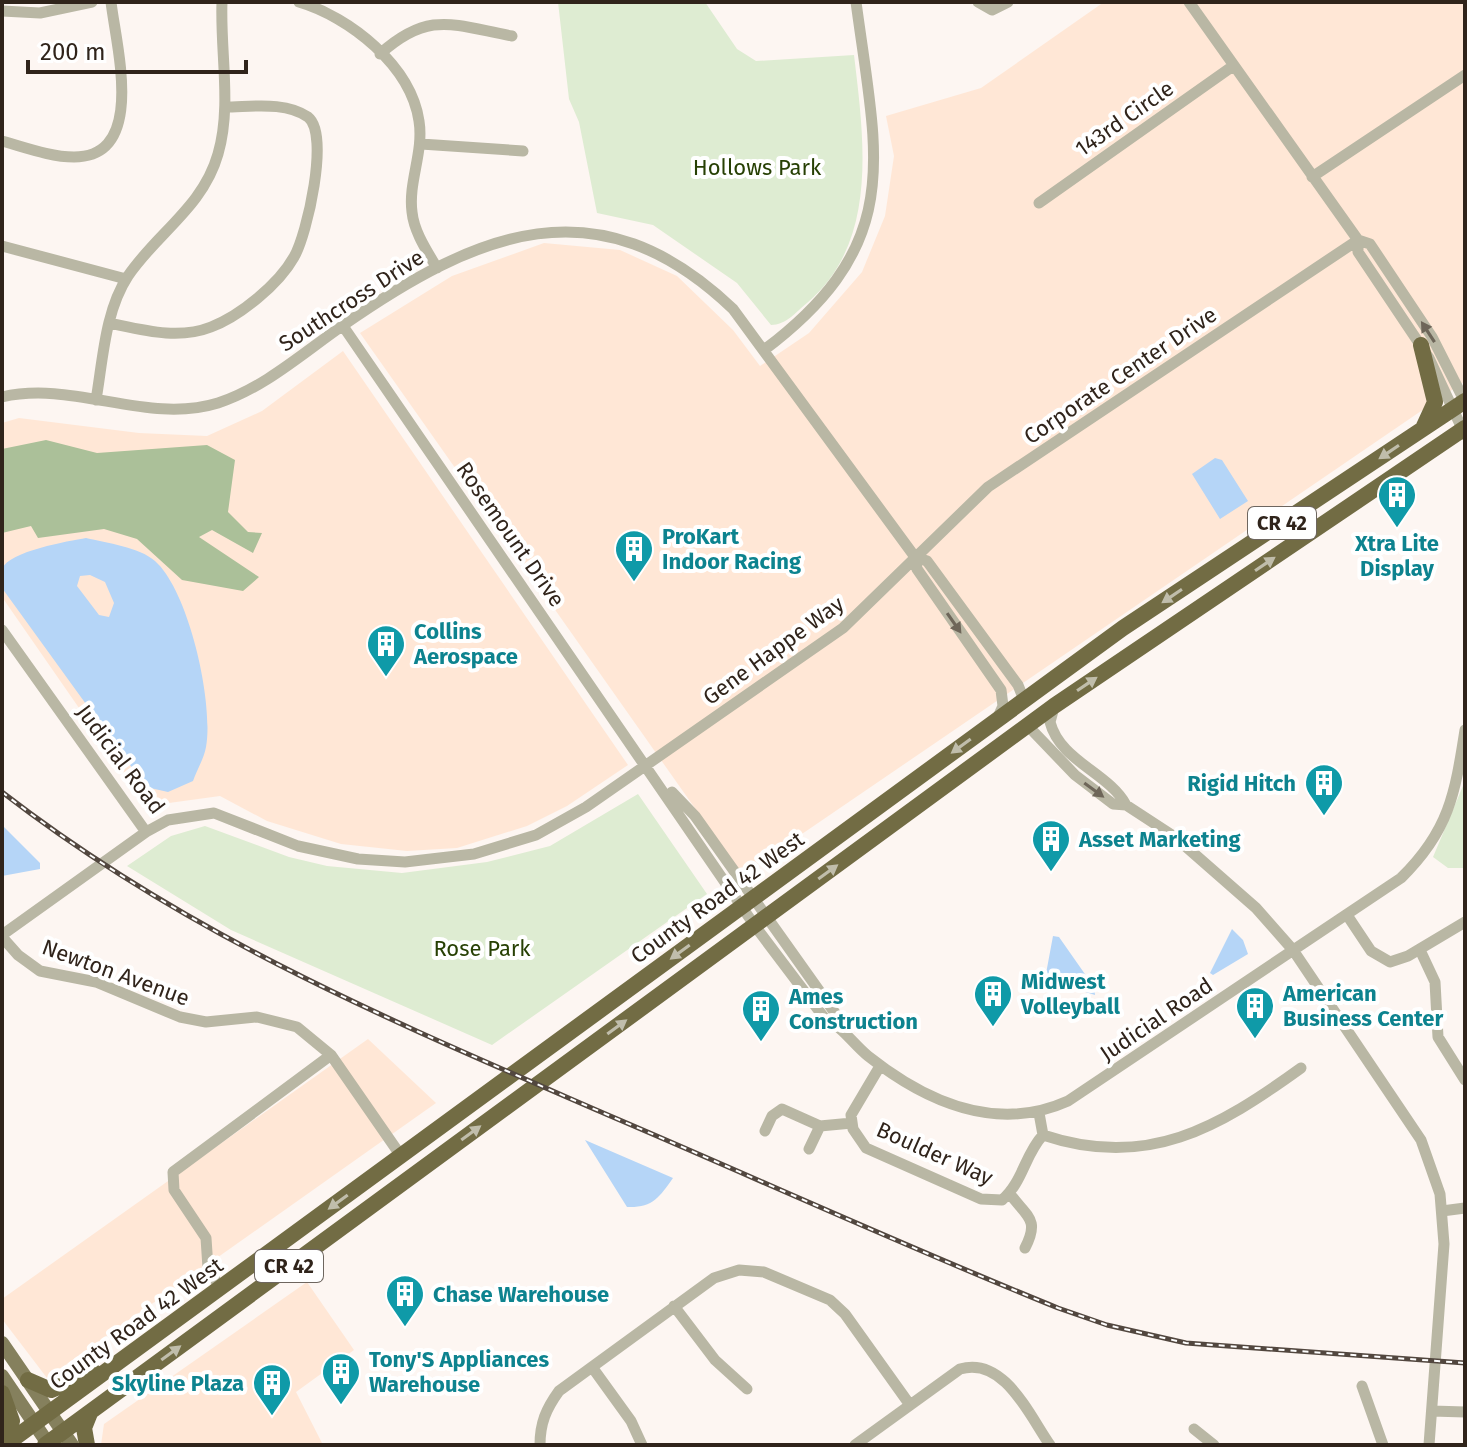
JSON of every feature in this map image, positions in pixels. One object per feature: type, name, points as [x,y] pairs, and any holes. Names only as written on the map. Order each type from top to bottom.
[{"type":"highway","points":[[1421,345],[1435,402],[1421,431]]},
{"type":"highway","name":"County Road 42 West","points":[[4,1445],[1123,628],[1462,403]]},
{"type":"highway","name":"County Road 42 West","points":[[48,1444],[68,1439],[91,1412],[1054,706],[1464,431]]},
{"type":"highway","points":[[1028,726],[1038,704],[1123,628]]},
{"type":"highway","points":[[946,786],[971,757],[1016,721],[1024,700]]},
{"type":"highway","points":[[415,1174],[413,1168],[420,1155],[491,1090]]},
{"type":"highway","points":[[289,1266],[395,1174],[403,1163],[401,1156]]},
{"type":"highway","points":[[28,1380],[45,1389],[55,1389],[128,1355]]},
{"type":"highway","points":[[2,1393],[12,1421],[4,1445]]},
{"type":"highway","points":[[87,1445],[84,1428],[91,1412]]},
{"type":"main road","points":[[2,1343],[68,1439]]},
{"type":"main road","points":[[2,1376],[48,1444]]},
{"type":"street","points":[[2,11],[40,13],[92,2]]},
{"type":"street","points":[[2,141],[71,158],[89,156],[112,140],[122,114],[111,2]]},
{"type":"street","points":[[96,400],[109,323],[126,279],[147,250],[203,190],[218,154],[225,107],[222,2]]},
{"type":"street","points":[[299,2],[318,7],[351,26],[380,54],[411,95],[419,119],[421,144],[412,213],[417,232],[437,268]]},
{"type":"street","points":[[764,350],[804,320],[832,289],[855,252],[869,212],[875,143],[856,2]]},
{"type":"street","points":[[978,2],[992,10],[1008,2]]},
{"type":"street","points":[[1189,2],[1358,240],[1370,244],[1432,337],[1462,403],[1464,431]]},
{"type":"street","points":[[380,54],[404,33],[428,24],[512,36]]},
{"type":"street","name":"143rd Circle","points":[[1039,203],[1233,66]]},
{"type":"street","points":[[1312,177],[1464,79]]},
{"type":"street","points":[[109,323],[158,333],[182,333],[211,327],[239,311],[270,285],[295,256],[319,153],[316,128],[308,118],[284,107],[225,107]]},
{"type":"street","points":[[421,144],[523,151]]},
{"type":"street","name":"Southcross Drive","points":[[2,397],[38,393],[169,410],[220,402],[259,385],[343,326],[437,268],[482,246],[524,234],[571,231],[618,238],[662,254],[702,279],[733,309],[915,557],[917,569],[1001,690],[1003,706],[997,719]]},
{"type":"street","points":[[1358,240],[1358,252],[1462,403]]},
{"type":"street","name":"Corporate Center Drive","points":[[915,557],[988,487],[1358,240]]},
{"type":"street","points":[[2,246],[126,279]]},
{"type":"street","name":"Rosemount Drive","points":[[343,326],[647,766],[747,902]]},
{"type":"street","name":"Southcross Drive","points":[[915,557],[927,561],[1018,685],[1024,700]]},
{"type":"street","name":"Gene Happe Way","points":[[647,766],[843,628],[915,557]]},
{"type":"street","name":"Judicial Road","points":[[2,630],[146,832],[168,820],[214,813],[298,846],[334,855],[382,861],[431,861],[474,854],[536,835],[586,807],[647,766]]},
{"type":"street","points":[[1054,706],[1050,722],[1059,740],[1091,772],[1119,793],[1126,805],[1210,864],[1256,908],[1293,950],[1421,1140],[1442,1211],[1444,1244],[1429,1445]]},
{"type":"street","points":[[1028,726],[1075,775],[1113,804],[1126,805]]},
{"type":"street","name":"Judicial Road","points":[[747,902],[826,1020],[835,1023],[853,1044],[880,1066],[914,1086],[970,1111],[997,1116],[1039,1113],[1085,1092],[1401,878],[1425,854],[1447,817],[1455,795],[1465,730]]},
{"type":"street","points":[[2,936],[146,832]]},
{"type":"street","points":[[1347,915],[1371,951],[1390,962],[1420,950],[1465,922]]},
{"type":"street","name":"Newton Avenue","points":[[2,936],[18,955],[48,974],[96,982],[194,1021],[257,1017],[285,1022],[309,1034],[331,1055],[401,1156]]},
{"type":"street","points":[[1420,950],[1435,982],[1438,1037],[1465,1080]]},
{"type":"street","points":[[220,1288],[208,1268],[206,1238],[174,1190],[173,1172],[331,1055]]},
{"type":"street","name":"Boulder Way","points":[[880,1066],[851,1115],[852,1123],[866,1148],[981,1199],[1002,1200],[1010,1194],[1031,1147],[1043,1135]]},
{"type":"street","points":[[1039,1113],[1043,1135],[1068,1143],[1126,1149],[1169,1142],[1200,1132],[1247,1108],[1301,1068]]},
{"type":"street","points":[[765,1131],[772,1116],[782,1109],[820,1126],[852,1123]]},
{"type":"street","points":[[809,1149],[820,1126]]},
{"type":"street","points":[[1010,1194],[1033,1221],[1033,1232],[1025,1248]]},
{"type":"street","points":[[1442,1211],[1465,1208]]},
{"type":"street","points":[[540,1445],[540,1430],[546,1408],[559,1391],[714,1278],[739,1270],[764,1272],[812,1290],[845,1314],[910,1405]]},
{"type":"street","points":[[674,1306],[715,1360],[747,1389]]},
{"type":"street","points":[[855,1445],[960,1369],[973,1365],[985,1367],[1003,1378],[1046,1444]]},
{"type":"street","points":[[592,1367],[631,1421],[642,1445]]},
{"type":"street","points":[[1362,1386],[1383,1445]]},
{"type":"street","points":[[1432,1411],[1465,1412]]},
{"type":"street","points":[[1194,1429],[1214,1445]]},
{"type":"shaded area","points":[[1104,2],[1465,2],[1465,381],[742,875],[360,333],[452,276],[544,243],[620,250],[677,276],[733,330],[760,366],[809,333],[862,272],[885,216],[894,156],[886,116],[981,88]]},
{"type":"shaded area","points":[[343,351],[628,765],[567,806],[527,826],[457,848],[407,851],[341,844],[267,821],[220,796],[147,806],[2,597],[2,423],[19,418],[139,433],[207,436],[262,411]]},
{"type":"shaded area","points":[[368,1039],[436,1103],[47,1378],[2,1319],[2,1299]]},
{"type":"shaded area","points":[[307,1282],[354,1350],[296,1392],[323,1445],[101,1445],[104,1424]]},
{"type":"green space","name":"Hollows Park","points":[[558,2],[705,2],[737,49],[756,61],[854,55],[863,154],[856,220],[846,250],[830,278],[790,317],[771,325],[737,283],[653,225],[597,213],[579,122],[569,99]]},
{"type":"green space","points":[[46,440],[97,453],[207,445],[235,460],[228,512],[248,532],[262,533],[253,553],[212,530],[199,537],[259,577],[243,591],[182,580],[137,539],[104,529],[38,538],[31,526],[2,533],[2,449]]},
{"type":"green space","points":[[1465,781],[1465,868],[1448,868],[1433,857]]},
{"type":"green space","name":"Rose Park","points":[[638,794],[707,894],[492,1045],[231,930],[127,866],[171,836],[205,826],[289,857],[327,866],[402,873],[487,862],[550,846]]},
{"type":"water","points":[[1215,458],[1222,460],[1248,501],[1220,519],[1192,474]]},
{"type":"water","points":[[86,538],[140,552],[155,561],[167,576],[188,621],[206,704],[206,747],[193,781],[168,792],[146,787],[2,588],[2,569],[16,557]],"holes":[[[90,575],[105,582],[114,603],[109,617],[99,615],[77,586],[80,576]]]},
{"type":"water","points":[[2,825],[40,863],[40,869],[2,876]]},
{"type":"water","points":[[1232,929],[1243,940],[1248,954],[1213,975],[1210,973]]},
{"type":"water","points":[[1053,936],[1059,937],[1094,987],[1095,995],[1045,979]]},
{"type":"water","points":[[585,1140],[673,1178],[649,1204],[627,1207]]},
{"type":"railway","points":[[2,792],[73,844],[146,891],[295,973],[528,1080],[1058,1308],[1107,1325],[1186,1343],[1465,1363]]},
{"type":"place","name":"Xtra Lite Display","points":[[1397,529]]},
{"type":"place","name":"ProKart Indoor Racing","points":[[634,583]]},
{"type":"place","name":"Collins Aerospace","points":[[386,678]]},
{"type":"place","name":"Rigid Hitch","points":[[1324,817]]},
{"type":"place","name":"Asset Marketing","points":[[1051,873]]},
{"type":"place","name":"Midwest Volleyball","points":[[993,1028]]},
{"type":"place","name":"American Business Center","points":[[1255,1040]]},
{"type":"place","name":"Ames Construction","points":[[761,1043]]},
{"type":"place","name":"Chase Warehouse","points":[[405,1328]]},
{"type":"place","name":"Tony'S Appliances Warehouse","points":[[341,1406]]},
{"type":"place","name":"Skyline Plaza","points":[[272,1417]]}]
